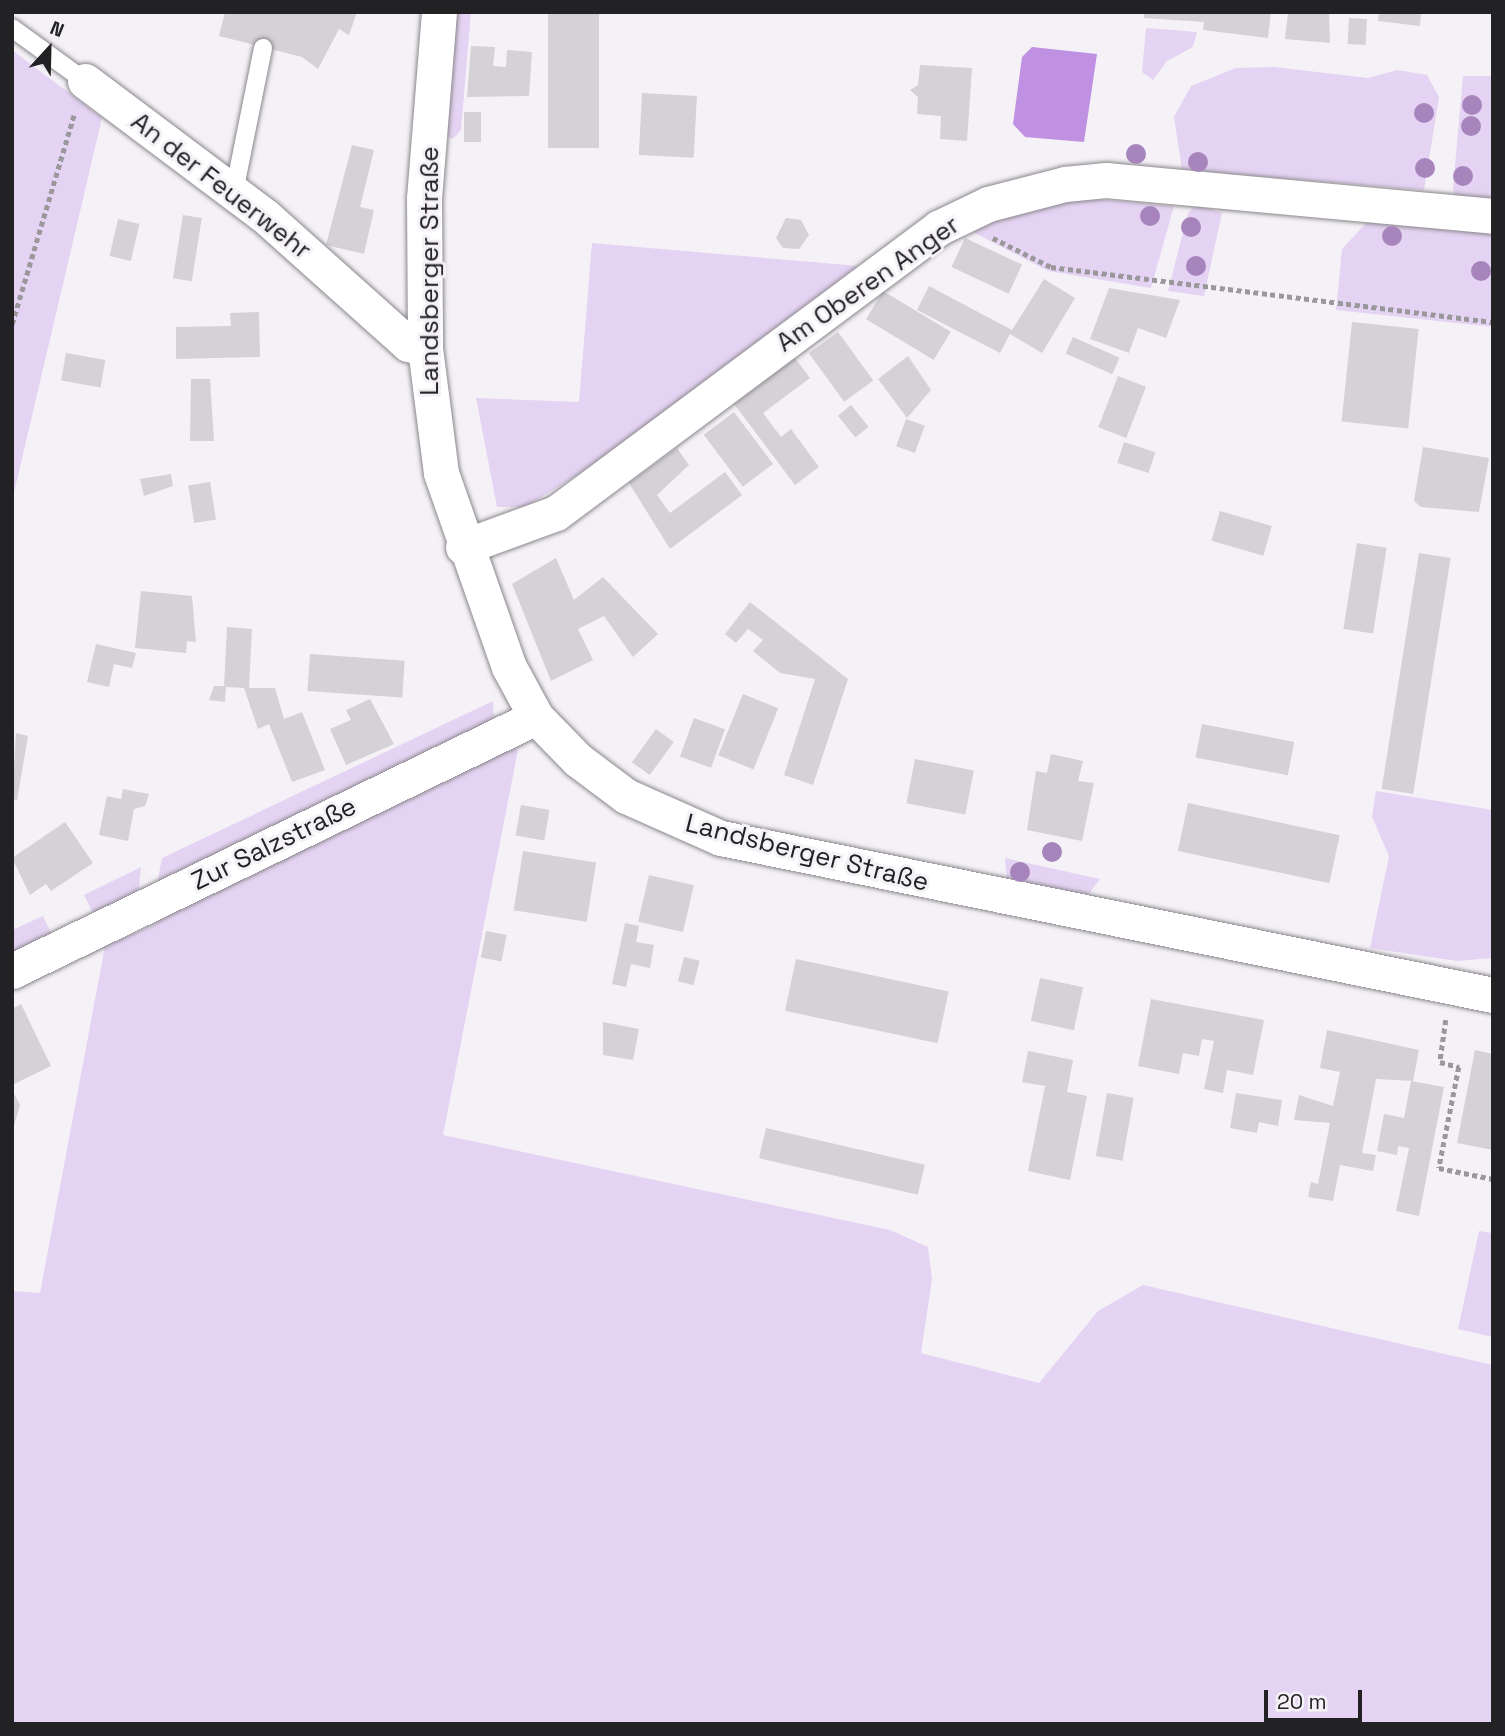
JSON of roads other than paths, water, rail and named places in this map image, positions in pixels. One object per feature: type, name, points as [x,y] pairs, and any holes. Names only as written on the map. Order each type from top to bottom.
[{"type":"street","name":"Landsberger Straße","points":[[439,12],[425,198],[425,348],[442,473],[483,608],[536,717],[626,796],[721,838],[1493,995]]},
{"type":"street","name":"An der Feuerwehr","points":[[85,81],[234,192],[408,344],[425,348]]},
{"type":"street","name":"Am Oberen Anger","points":[[463,547],[556,513],[956,219],[1024,193],[1106,180],[1493,216]]},
{"type":"street","name":"Zur Salzstraße","points":[[12,971],[536,717]]},
{"type":"lane","name":"An der Feuerwehr","points":[[12,28],[85,81]]},
{"type":"lane","points":[[234,192],[263,48]]}]
